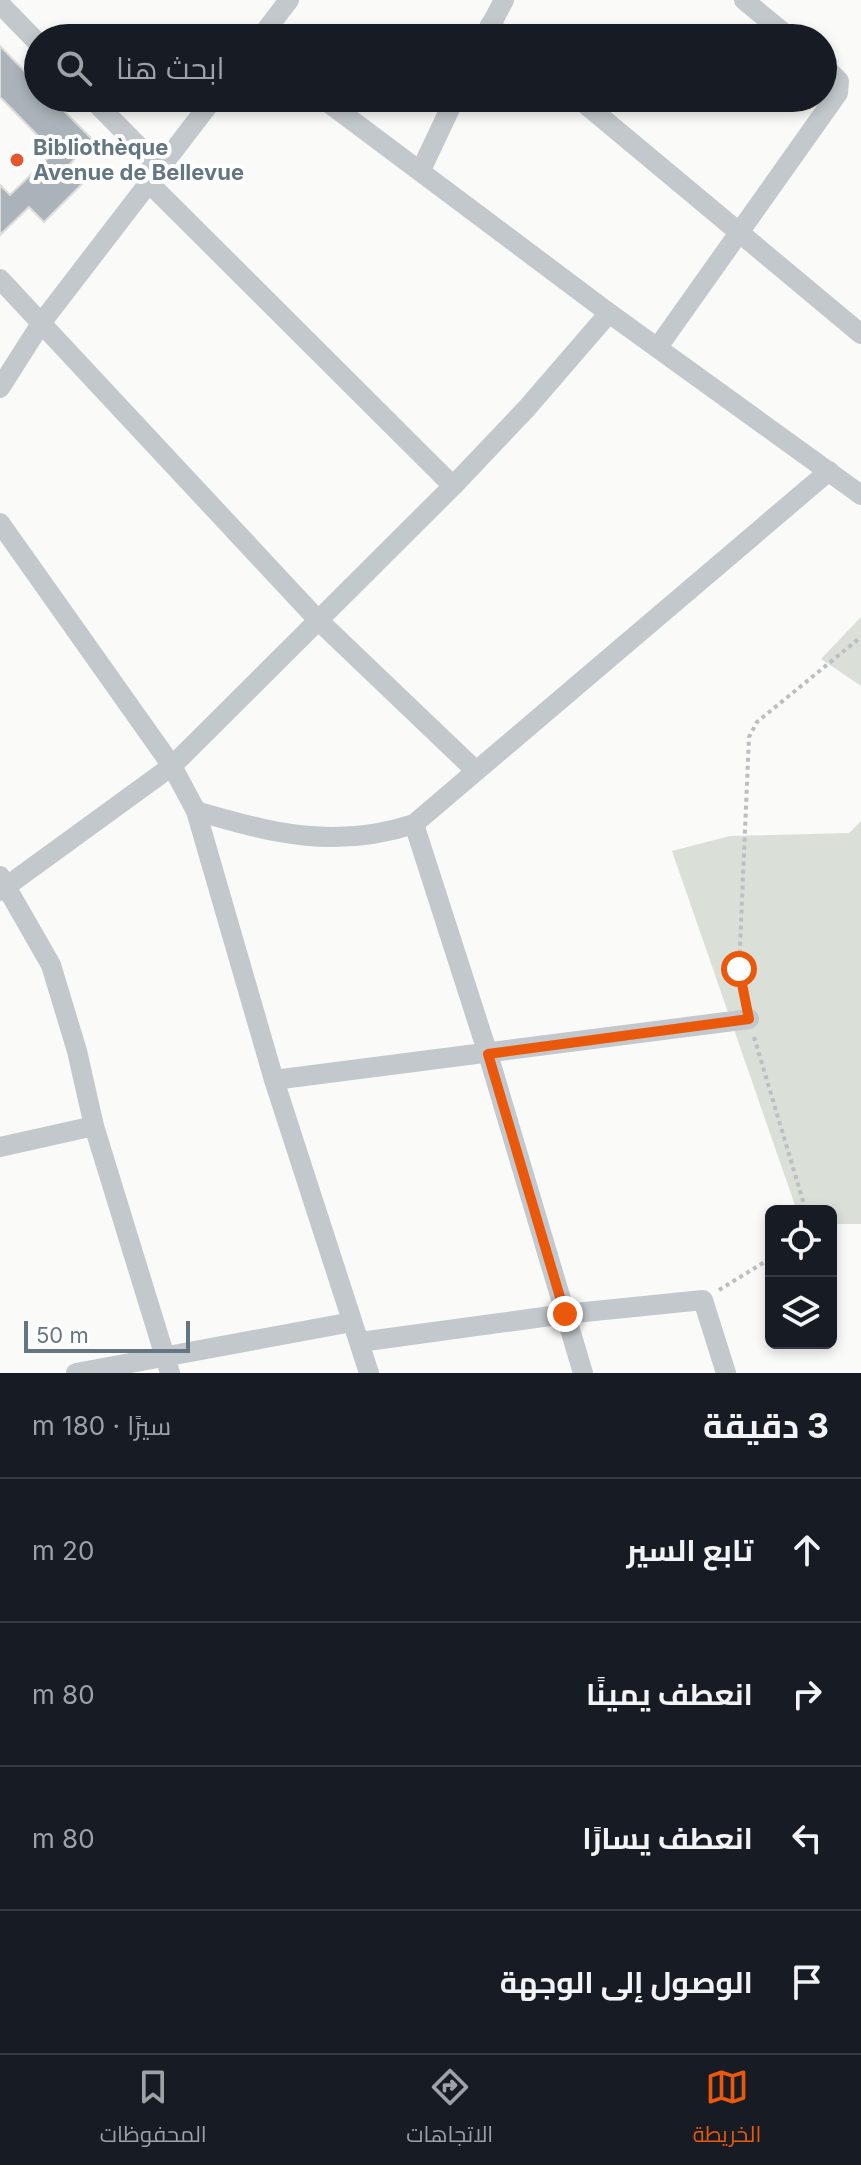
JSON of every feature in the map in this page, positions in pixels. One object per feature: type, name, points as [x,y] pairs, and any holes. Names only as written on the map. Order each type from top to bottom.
[{"type":"street","points":[[271,24],[289,0]]},
{"type":"street","points":[[496,24],[504,0]]},
{"type":"street","points":[[744,0],[773,24]]},
{"type":"street","points":[[0,4],[24,29]]},
{"type":"street","points":[[102,112],[153,175],[453,486]]},
{"type":"street","points":[[0,388],[42,322],[203,112]]},
{"type":"street","points":[[341,112],[609,313],[861,495]]},
{"type":"street","points":[[421,170],[448,112]]},
{"type":"street","points":[[595,112],[861,334]]},
{"type":"street","points":[[658,347],[824,112]]},
{"type":"street","points":[[0,279],[318,620],[475,770]]},
{"type":"street","points":[[167,1365],[94,1126],[70,1025],[51,965],[2,885],[172,766],[453,486],[527,408],[609,313]]},
{"type":"street","points":[[196,811],[245,825],[323,838],[384,834],[414,824],[829,471]]},
{"type":"street","points":[[0,523],[172,766],[196,811],[274,1080],[369,1373]]},
{"type":"street","points":[[414,824],[488,1054],[583,1373]]},
{"type":"street","points":[[274,1080],[749,1019]]},
{"type":"street","points":[[0,1147],[94,1126]]},
{"type":"street","points":[[360,1342],[565,1314],[703,1300],[726,1373]]},
{"type":"street","points":[[76,1373],[167,1365],[352,1322]]},
{"type":"path","points":[[804,1205],[749,1019],[739,969],[749,737],[757,722],[861,637]]},
{"type":"path","points":[[703,1300],[765,1262]]},
{"type":"shaded area","points":[[861,617],[861,686],[821,659]]},
{"type":"shaded area","points":[[861,821],[861,1224],[837,1224],[837,1205],[795,1205],[672,851],[730,836],[849,833]]},
{"type":"building","points":[[0,46],[24,71],[24,112],[65,112],[93,140],[68,166],[84,182],[44,222],[29,207],[0,235],[0,185],[10,195],[54,152],[0,97]]},
{"type":"place","name":"Bibliothèque Avenue de Bellevue","points":[[17,160]]},
{"type":"route","points":[[565,1314],[488,1054],[749,1019],[739,969]]}]
